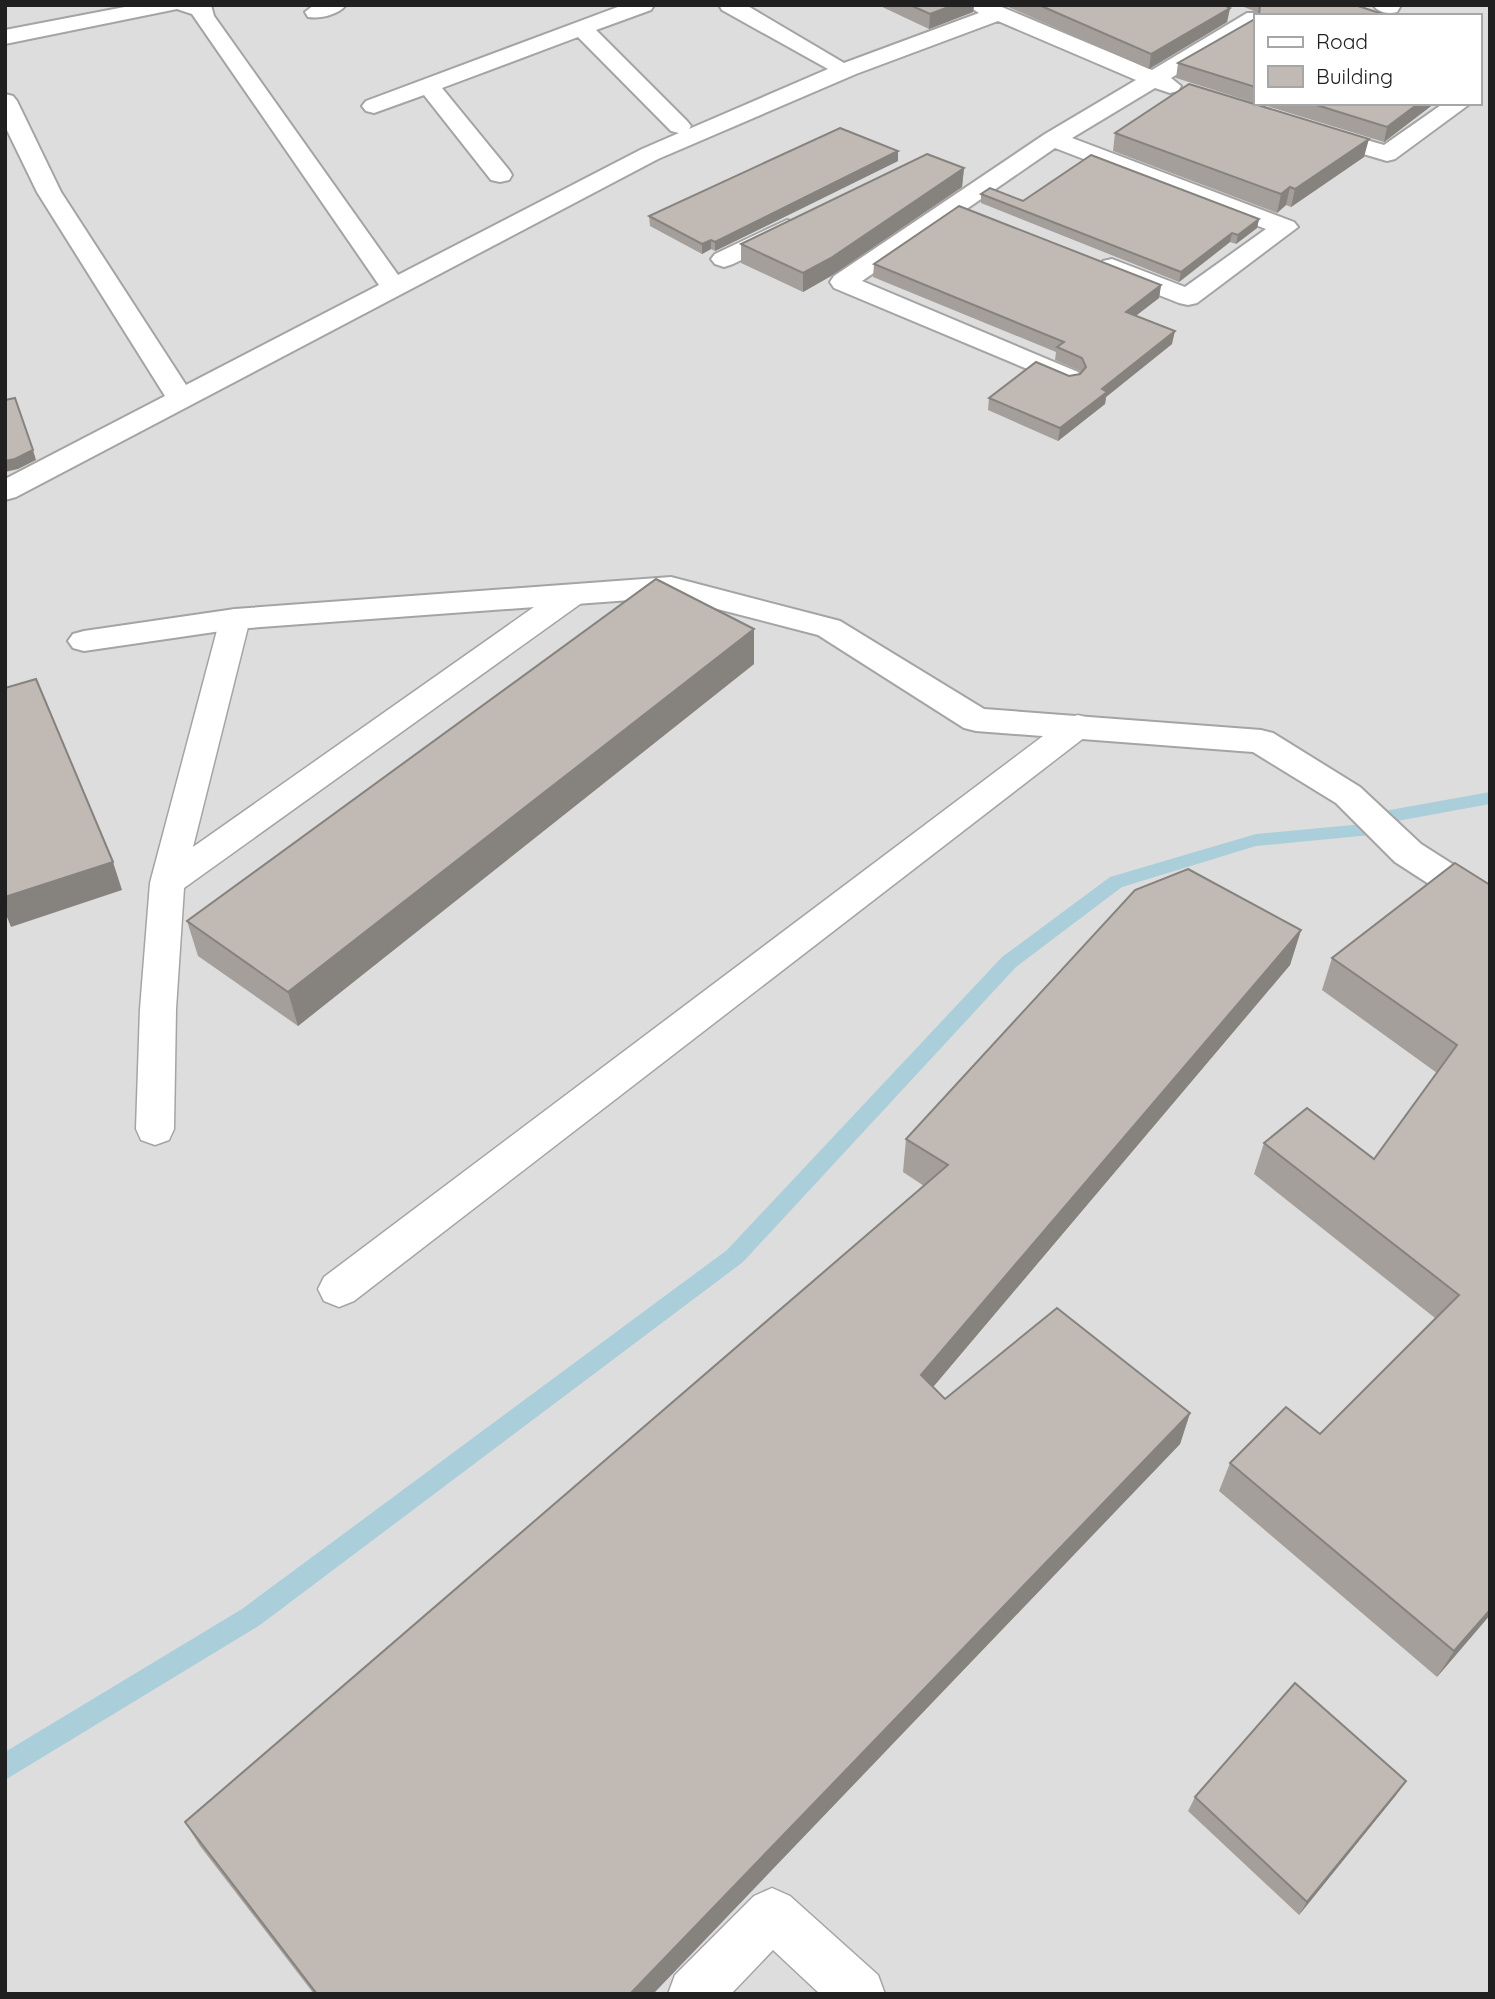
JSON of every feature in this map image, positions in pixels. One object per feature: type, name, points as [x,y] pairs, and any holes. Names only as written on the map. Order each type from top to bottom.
[{"type":"street","points":[[5,37],[169,5]]},
{"type":"street","points":[[374,106],[643,5]]},
{"type":"street","points":[[730,5],[834,64]]},
{"type":"street","points":[[192,6],[203,10],[204,16],[394,288]]},
{"type":"street","points":[[5,491],[650,154],[988,10],[1152,81],[1192,93]]},
{"type":"street","points":[[1226,10],[1254,19]]},
{"type":"street","points":[[1068,378],[843,282],[1053,139],[1254,20]]},
{"type":"street","points":[[581,27],[679,126]]},
{"type":"street","points":[[428,86],[500,175]]},
{"type":"street","points":[[5,101],[49,192],[181,399]]},
{"type":"street","points":[[1296,126],[1387,155],[1457,105]]},
{"type":"street","points":[[1053,139],[1285,227],[1188,297],[1085,256]]},
{"type":"street","points":[[964,173],[990,182]]},
{"type":"street","points":[[956,205],[982,216]]},
{"type":"street","points":[[724,259],[807,218]]},
{"type":"street","points":[[84,641],[235,620],[671,587],[829,628],[976,720],[1261,741],[1348,795],[1408,853],[1490,906]]},
{"type":"lane","points":[[167,883],[572,595]]},
{"type":"lane","points":[[155,1129],[158,1009],[167,883],[235,620]]},
{"type":"lane","points":[[339,1289],[1078,726]]},
{"type":"lane","points":[[694,1994],[772,1914],[859,1994]]},
{"type":"shaded area","points":[[5,5],[1490,5],[1490,1994],[5,1994]]},
{"type":"building","points":[[910,5],[954,5],[930,14]]},
{"type":"building","points":[[1039,5],[1224,5],[1230,8],[1151,54]]},
{"type":"building","points":[[1260,5],[1355,5],[1383,14],[1259,14]]},
{"type":"building","points":[[1254,20],[1254,87],[1178,63]]},
{"type":"building","points":[[1189,84],[1369,139],[1295,189],[1290,187],[1281,194],[1115,133]]},
{"type":"building","points":[[1316,105],[1416,105],[1387,127]]},
{"type":"building","points":[[840,128],[898,151],[715,242],[711,240],[702,244],[649,216]]},
{"type":"building","points":[[927,154],[964,168],[831,258],[803,273],[741,244]]},
{"type":"building","points":[[1091,155],[1259,219],[1238,235],[1232,233],[1181,272],[981,194],[990,188],[1023,201]]},
{"type":"building","points":[[959,206],[1161,285],[1126,312],[1175,331],[1102,389],[1107,392],[1060,428],[989,398],[1036,362],[1069,376],[1080,374],[1086,367],[1082,358],[1057,347],[1064,342],[874,264]]},
{"type":"building","points":[[15,398],[33,450],[5,461],[5,400]]},
{"type":"building","points":[[656,579],[754,629],[288,992],[187,921]]},
{"type":"building","points":[[36,679],[113,862],[5,897],[5,688]]},
{"type":"building","points":[[1455,863],[1490,885],[1490,1610],[1454,1651],[1230,1463],[1286,1407],[1320,1434],[1459,1295],[1264,1143],[1307,1108],[1374,1159],[1457,1045],[1332,958]]},
{"type":"building","points":[[1188,869],[1301,930],[921,1375],[945,1399],[1057,1308],[1190,1413],[630,1994],[317,1994],[185,1822],[948,1165],[906,1139],[1135,890]]},
{"type":"building","points":[[1295,1683],[1406,1781],[1307,1902],[1195,1797]]},
{"type":"waterway","points":[[5,1767],[251,1617],[735,1256],[1009,962],[1116,882],[1256,840],[1381,828],[1384,817],[1490,798]]}]
